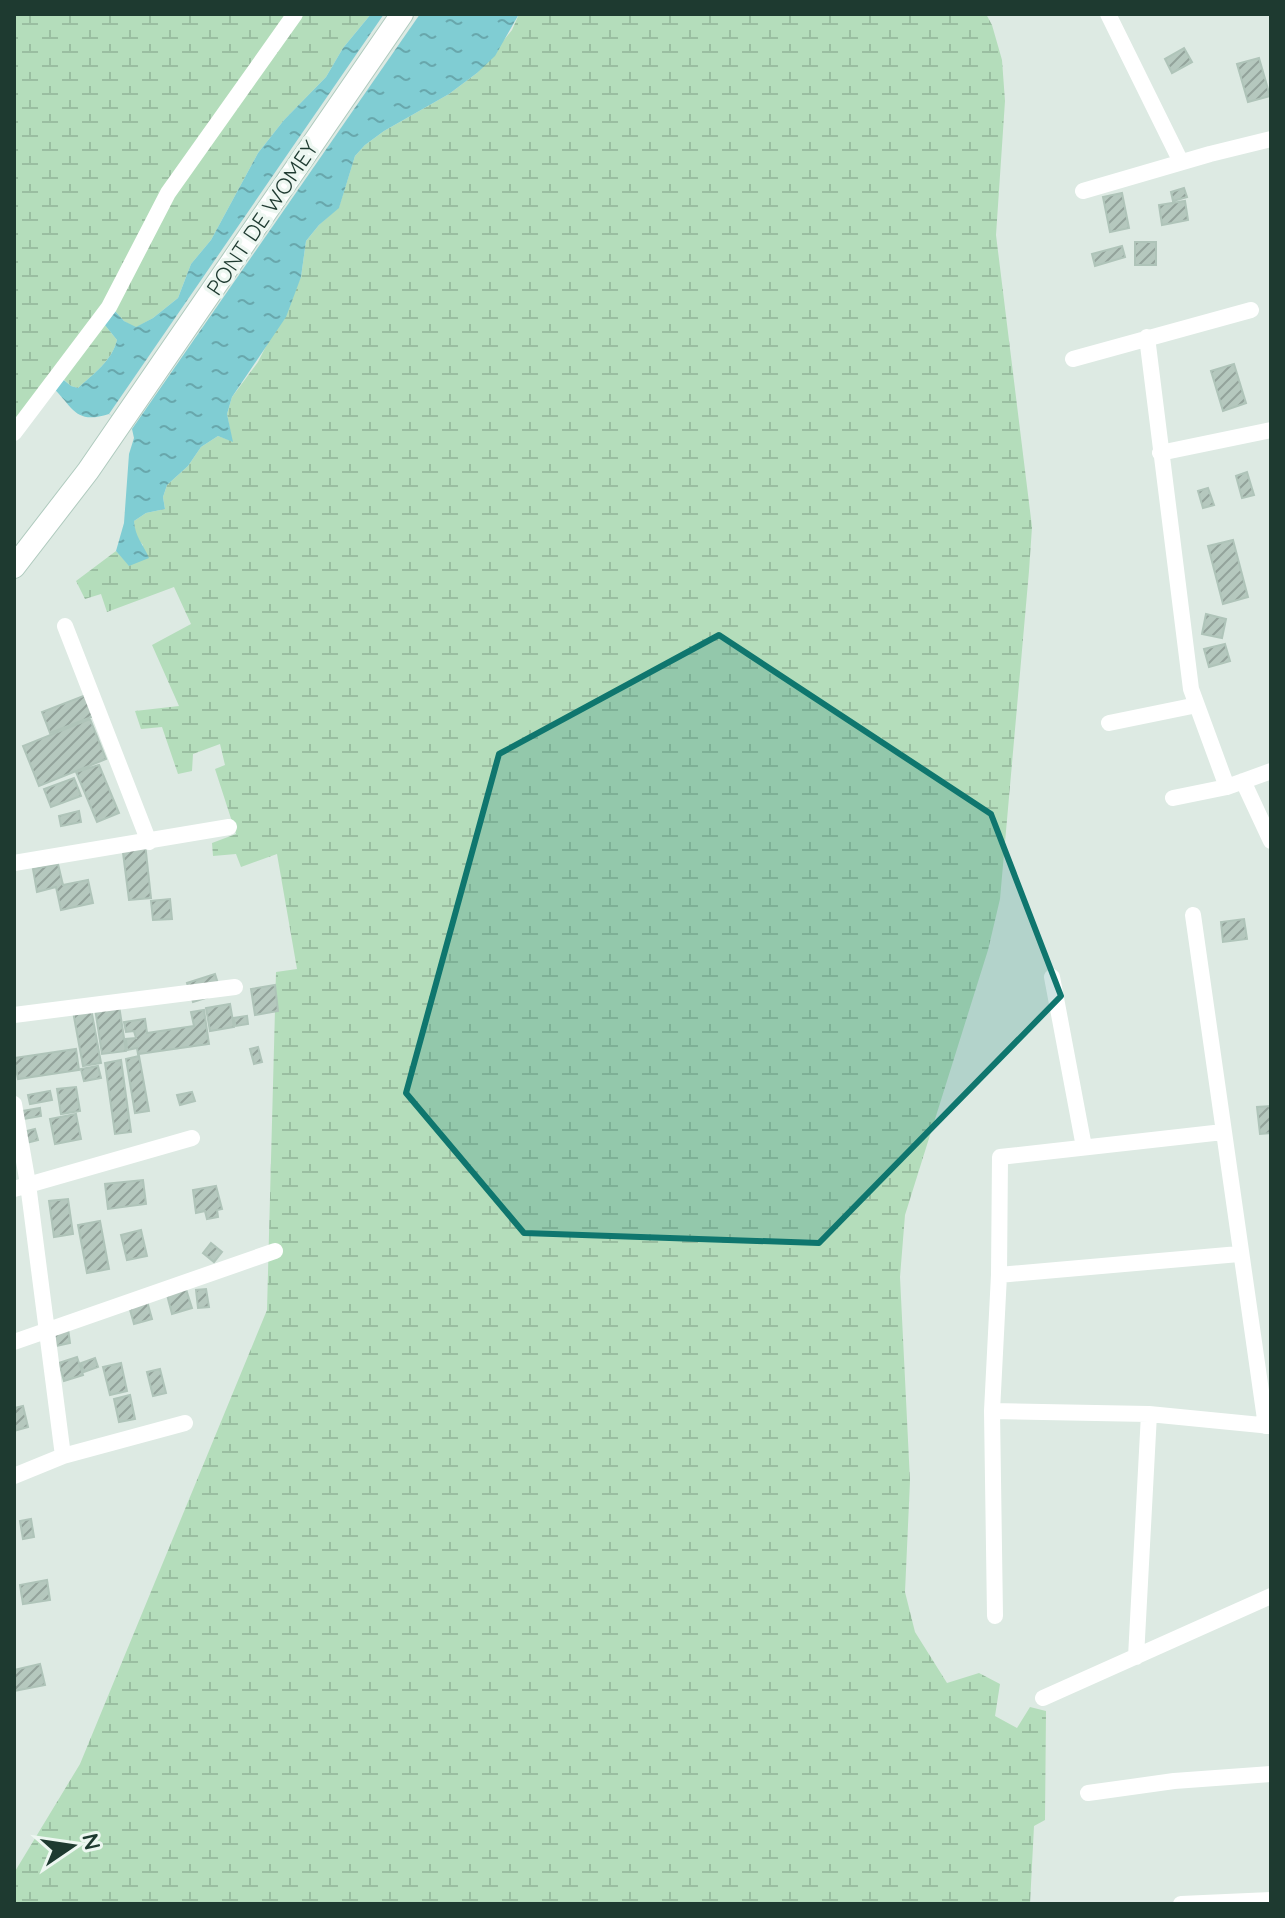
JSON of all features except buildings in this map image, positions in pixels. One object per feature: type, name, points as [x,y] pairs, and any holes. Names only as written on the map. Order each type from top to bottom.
[{"type":"main road","name":"PONT DE WOMEY","points":[[14,567],[60,510],[123,422],[402,14]]},
{"type":"street","points":[[14,433],[105,313],[168,193],[295,14]]},
{"type":"street","points":[[1108,14],[1181,162]]},
{"type":"street","points":[[1083,191],[1271,139]]},
{"type":"street","points":[[1073,359],[1251,310]]},
{"type":"street","points":[[1147,337],[1191,689],[1227,787]]},
{"type":"street","points":[[1160,453],[1271,430]]},
{"type":"street","points":[[65,626],[149,842]]},
{"type":"street","points":[[1109,723],[1197,705]]},
{"type":"street","points":[[1173,798],[1227,787],[1271,771]]},
{"type":"street","points":[[1243,781],[1271,841]]},
{"type":"street","points":[[14,863],[229,827]]},
{"type":"street","points":[[992,1411],[1149,1414],[1268,1426],[1239,1254],[1193,915]]},
{"type":"street","points":[[1052,977],[1084,1147]]},
{"type":"street","points":[[14,1015],[235,987]]},
{"type":"street","points":[[14,1104],[21,1186],[63,1456]]},
{"type":"street","points":[[995,1616],[992,1411],[999,1275],[1000,1157],[1223,1132]]},
{"type":"street","points":[[21,1186],[192,1138]]},
{"type":"street","points":[[14,1342],[275,1251]]},
{"type":"street","points":[[999,1275],[1239,1254]]},
{"type":"street","points":[[1136,1657],[1149,1414]]},
{"type":"street","points":[[14,1476],[63,1456],[185,1423]]},
{"type":"street","points":[[1043,1698],[1271,1596]]},
{"type":"street","points":[[1088,1793],[1174,1781],[1271,1774]]},
{"type":"street","points":[[1181,1904],[1271,1900]]},
{"type":"highlighted area","points":[[719,635],[991,814],[1061,996],[819,1243],[524,1233],[406,1093],[499,754]]},
{"type":"green space","points":[[14,14],[371,14],[343,48],[326,77],[284,120],[258,153],[211,240],[191,264],[178,298],[135,328],[115,311],[100,319],[117,340],[106,361],[78,388],[60,376],[14,433]]},
{"type":"green space","points":[[519,14],[986,14],[1002,60],[1005,101],[996,235],[1032,527],[1029,571],[1000,899],[988,950],[905,1215],[900,1277],[910,1481],[905,1592],[915,1632],[947,1683],[979,1673],[1000,1684],[995,1716],[1017,1728],[1030,1707],[1046,1711],[1045,1820],[1034,1826],[1030,1904],[14,1904],[14,1873],[80,1764],[267,1310],[276,972],[297,969],[277,854],[241,867],[236,854],[213,856],[212,843],[236,834],[215,769],[225,765],[220,744],[193,754],[192,771],[178,774],[162,727],[141,729],[135,711],[179,706],[152,645],[191,624],[174,587],[107,612],[101,594],[85,599],[76,581],[116,551],[130,566],[143,545],[135,537],[134,521],[146,513],[165,509],[163,497],[167,485],[188,466],[201,447],[218,436],[232,441],[227,414],[232,397],[258,362],[301,277],[306,241],[339,207],[355,156],[384,131],[449,94],[477,73],[512,30]]},
{"type":"water","points":[[371,14],[519,14],[495,56],[477,73],[449,94],[384,131],[355,156],[339,208],[306,241],[301,277],[286,317],[232,397],[227,414],[233,442],[218,436],[201,447],[188,466],[167,485],[163,497],[165,509],[146,513],[134,521],[149,558],[129,566],[116,551],[124,523],[129,454],[134,438],[132,429],[109,414],[81,416],[51,386],[59,376],[78,388],[106,361],[117,340],[100,319],[115,311],[124,321],[136,327],[178,298],[191,264],[211,240],[258,153],[284,120],[326,77],[343,48]]},
{"type":"pier","points":[[384,14],[420,14],[132,429],[109,414]]}]
